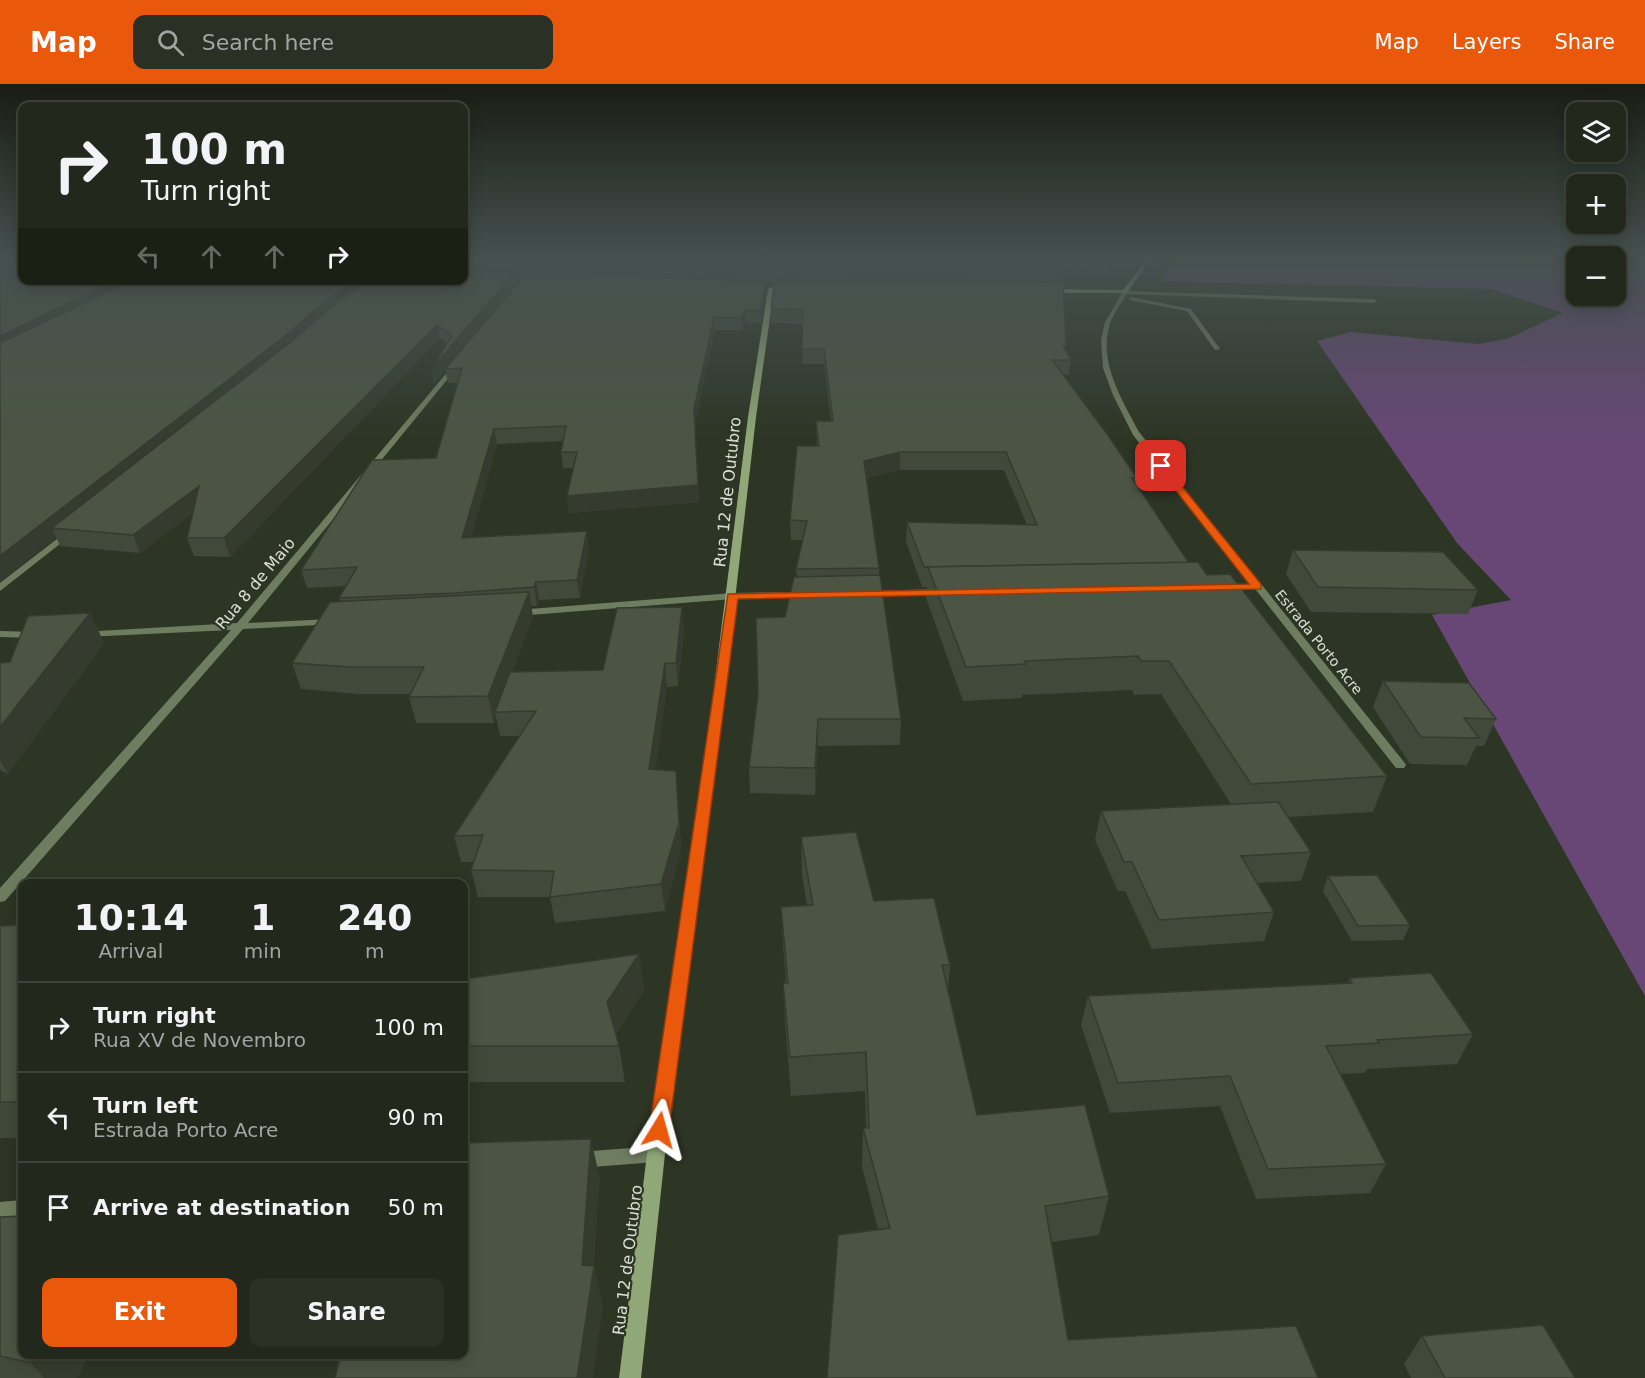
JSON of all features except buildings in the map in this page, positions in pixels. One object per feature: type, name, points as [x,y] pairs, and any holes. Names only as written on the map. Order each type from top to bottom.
[{"type":"street","name":"Rua 12 de Outubro","points":[[630,1378],[656,1154],[732,596],[746,462],[766,320]]},
{"type":"street","name":"Estrada Porto Acre","points":[[1108,320],[1103,344],[1107,374],[1136,433],[1400,765]]},
{"type":"street","points":[[1195,320],[1217,349]]},
{"type":"street","name":"Rua 8 de Maio","points":[[0,897],[241,625],[465,354]]},
{"type":"street","points":[[0,588],[82,522]]},
{"type":"street","points":[[1210,588],[1257,587]]},
{"type":"street","points":[[852,594],[959,592]]},
{"type":"street","points":[[506,614],[732,596],[816,594]]},
{"type":"street","points":[[68,635],[344,621]]},
{"type":"street","points":[[0,634],[45,636]]},
{"type":"street","points":[[565,1161],[656,1154]]},
{"type":"street","points":[[0,1211],[18,1209]]},
{"type":"shaded area","points":[[1547,320],[1645,320],[1645,996],[1432,615],[1511,600],[1457,543],[1317,341],[1351,332],[1478,344],[1507,339]]},
{"type":"route","points":[[659,1130],[710,774],[732,596],[1257,587],[1161,466]]}]
